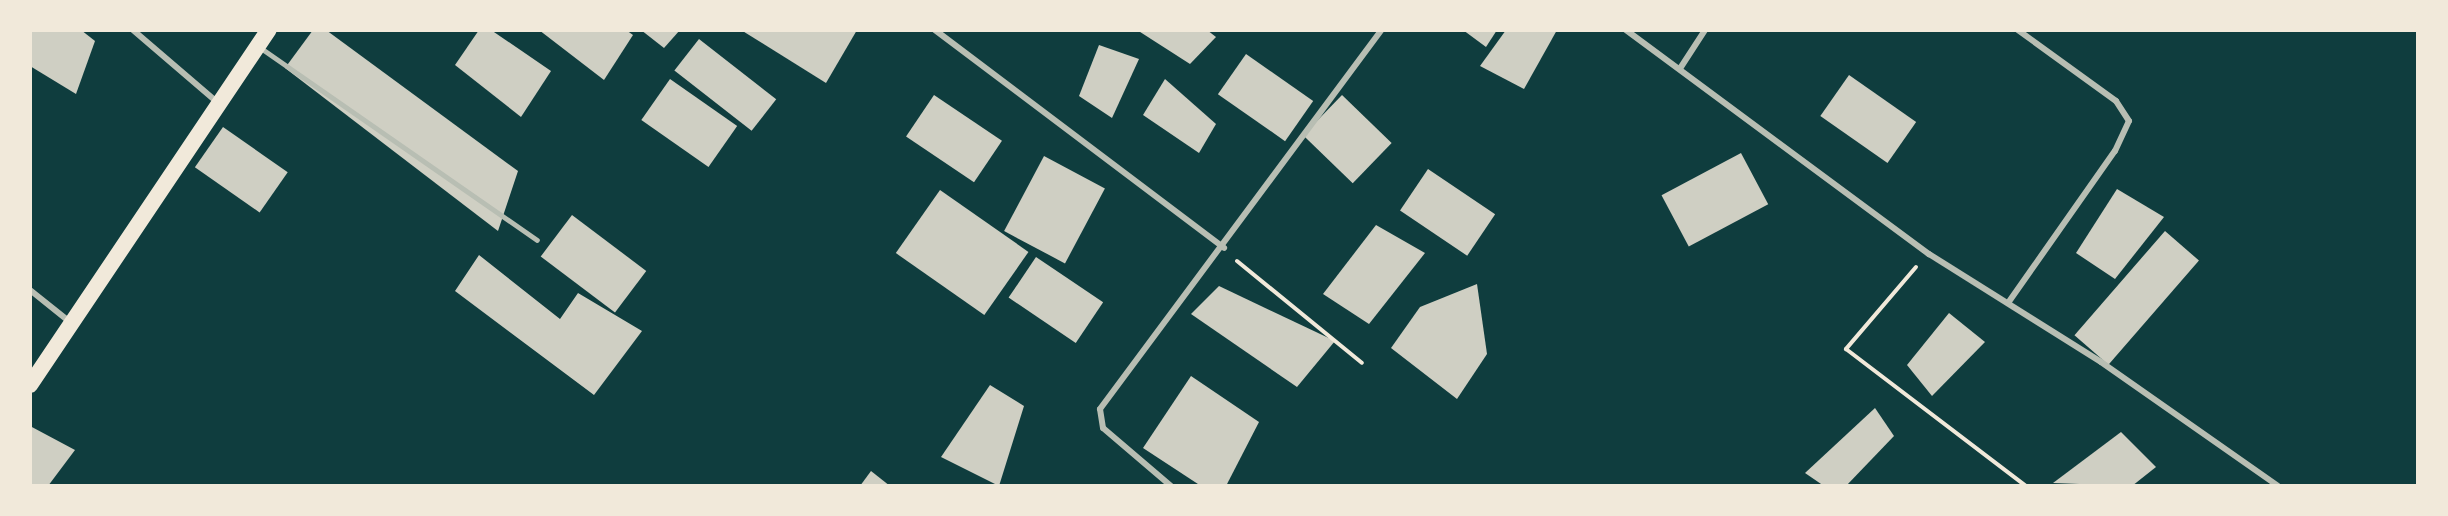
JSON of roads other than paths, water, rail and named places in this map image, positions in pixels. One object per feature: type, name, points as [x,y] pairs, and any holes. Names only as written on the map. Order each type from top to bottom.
[{"type":"highway","points":[[30,385],[70,322],[269,30]]},
{"type":"street","points":[[133,30],[220,105]]},
{"type":"street","points":[[935,30],[1224,248]]},
{"type":"street","points":[[1171,486],[1103,428],[1098,415],[1224,248],[1381,30]]},
{"type":"street","points":[[1626,30],[1681,68],[1929,254],[2008,303],[2278,486]]},
{"type":"street","points":[[1681,68],[1705,30]]},
{"type":"street","points":[[2008,303],[2115,151],[2129,121],[2116,101],[2018,30]]},
{"type":"street","points":[[30,290],[70,322]]},
{"type":"lane","points":[[258,46],[537,240]]}]
